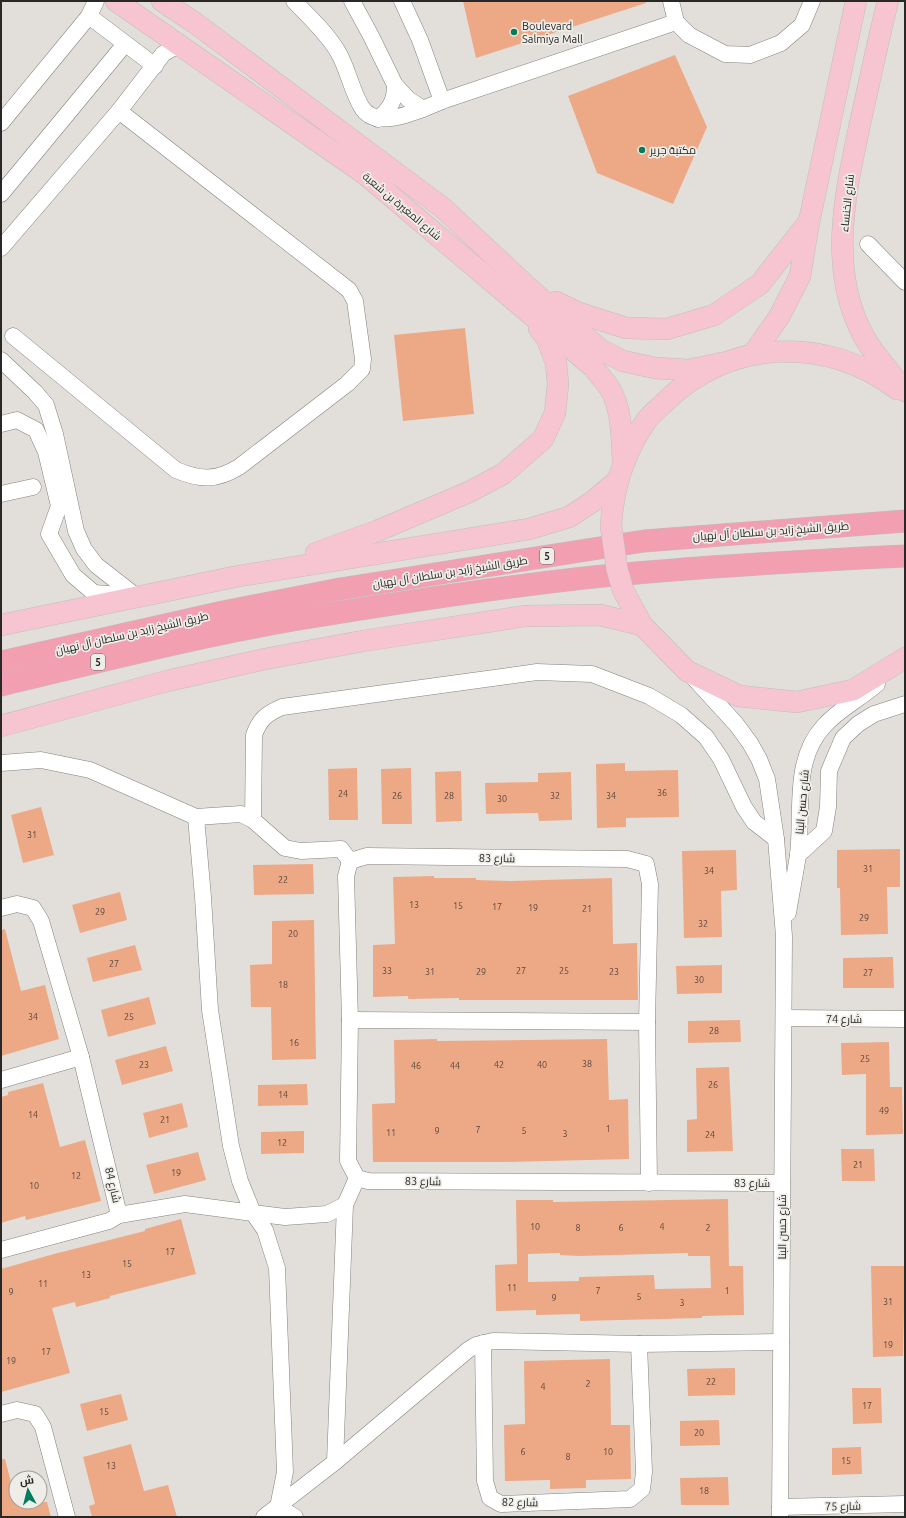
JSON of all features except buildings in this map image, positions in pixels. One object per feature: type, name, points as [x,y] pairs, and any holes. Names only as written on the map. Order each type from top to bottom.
[{"type":"highway","name":"طريق الشيخ زايد بن سلطان آل نهيان","points":[[2,662],[223,612],[340,589],[636,542],[905,521]]},
{"type":"highway","name":"طريق الشيخ زايد بن سلطان آل نهيان","points":[[1,685],[147,650],[291,620],[583,578],[757,563],[905,556]]},
{"type":"main road","name":"شارع المغيرة بن شعبة","points":[[116,1],[366,175],[593,367],[611,391],[621,430],[620,472]]},
{"type":"main road","name":"شارع المغيرة بن شعبة","points":[[162,1],[195,23],[443,208],[532,291],[600,350],[623,361],[655,368],[689,370],[722,363]]},
{"type":"main road","points":[[753,354],[779,317],[800,276],[809,222],[849,26],[856,1]]},
{"type":"main road","name":"شارع الخنساء","points":[[888,1],[846,191],[842,241],[844,278],[853,310],[864,336],[905,391]]},
{"type":"main road","points":[[532,291],[579,313],[626,328],[666,329],[714,316],[760,284],[809,222]]},
{"type":"main road","points":[[239,576],[331,548],[377,531],[469,492],[503,474],[543,439],[555,413],[558,384],[556,363],[547,339],[528,313]]},
{"type":"main road","points":[[904,660],[853,690],[797,702],[739,696],[687,671],[642,625],[623,590],[617,569],[611,526],[612,503],[620,472],[646,421],[680,387],[722,363],[753,354],[796,351],[839,358],[878,375],[905,396]]},
{"type":"main road","points":[[1,625],[239,576],[529,529],[569,517],[592,502],[620,472]]},
{"type":"main road","points":[[1,726],[173,680],[265,659],[362,641],[525,616],[600,615],[642,625]]},
{"type":"street","points":[[1,123],[89,16],[96,1]]},
{"type":"street","points":[[168,1],[195,23]]},
{"type":"street","points":[[294,1],[332,42],[342,60],[360,106],[366,113],[378,118],[395,118],[423,109],[442,101],[676,22]]},
{"type":"street","points":[[352,1],[372,36],[395,85],[408,99],[423,109]]},
{"type":"street","points":[[402,1],[420,40],[442,101]]},
{"type":"street","points":[[671,1],[676,22],[689,35],[725,54],[750,55],[781,43],[802,25],[812,1]]},
{"type":"street","points":[[847,1],[849,26]]},
{"type":"street","points":[[89,16],[155,66]]},
{"type":"street","points":[[1,194],[125,44]]},
{"type":"street","points":[[1,248],[119,111],[163,54],[171,48],[179,46],[184,48]]},
{"type":"street","points":[[378,118],[386,112],[393,103],[395,85]]},
{"type":"street","points":[[13,336],[176,470],[193,477],[205,479],[221,475],[239,467],[347,384],[362,369],[363,360],[355,301],[349,290],[119,111]]},
{"type":"street","points":[[868,244],[905,282]]},
{"type":"street","points":[[1,360],[35,392],[46,405],[55,434],[76,531],[84,549],[96,565],[137,597]]},
{"type":"street","points":[[1,424],[17,420],[36,430],[46,452],[58,506],[49,534],[73,575],[94,593],[137,597]]},
{"type":"street","points":[[1,494],[33,487]]},
{"type":"street","name":"شارع حسن البنا","points":[[784,936],[798,855],[802,776],[807,755],[815,738],[824,726],[838,713],[865,694],[904,660]]},
{"type":"street","name":"شارع حسن البنا","points":[[687,671],[724,709],[750,743],[767,779],[776,838],[784,936],[780,1512]]},
{"type":"street","points":[[253,820],[254,735],[259,723],[270,713],[282,707],[537,672],[592,674],[649,696],[682,715],[706,737],[721,759],[744,807],[754,822],[776,838]]},
{"type":"street","points":[[798,855],[824,831],[828,807],[829,771],[843,738],[858,724],[874,714],[905,704]]},
{"type":"street","points":[[1,763],[41,760],[90,770],[196,817],[241,814],[253,820],[285,848],[301,850],[341,849],[350,861],[346,876],[350,1020],[348,1161],[357,1178],[345,1205],[335,1462]]},
{"type":"street","points":[[196,817],[210,1010],[230,1146],[240,1181],[253,1213],[265,1230],[277,1268],[285,1472],[278,1507]]},
{"type":"street","name":"شارع 83","points":[[350,861],[367,856],[627,859],[646,864],[650,884],[648,1022],[649,1183]]},
{"type":"street","name":"شارع 84","points":[[1,908],[17,904],[33,908],[41,921],[81,1057],[119,1215],[109,1221],[1,1250]]},
{"type":"street","name":"شارع 74","points":[[784,1018],[905,1019]]},
{"type":"street","points":[[350,1020],[648,1022]]},
{"type":"street","points":[[1,1080],[81,1057]]},
{"type":"street","name":"شارع 83","points":[[357,1178],[368,1181],[782,1183]]},
{"type":"street","points":[[119,1215],[185,1204],[285,1217],[327,1214],[345,1205]]},
{"type":"street","points":[[264,1517],[335,1462],[468,1350],[483,1343],[493,1341],[639,1344],[781,1342]]},
{"type":"street","name":"شارع 82","points":[[483,1343],[485,1480],[490,1498],[501,1504],[630,1499],[642,1489],[644,1472],[639,1344]]},
{"type":"street","points":[[1,1414],[17,1410],[35,1414],[43,1427],[67,1517]]},
{"type":"street","name":"شارع 75","points":[[780,1512],[905,1504]]},
{"type":"street","points":[[278,1507],[295,1517]]},
{"type":"place","name":"Boulevard Salmiya Mall","points":[[514,32]]},
{"type":"place","name":"مكتبة جرير","points":[[642,150]]}]
